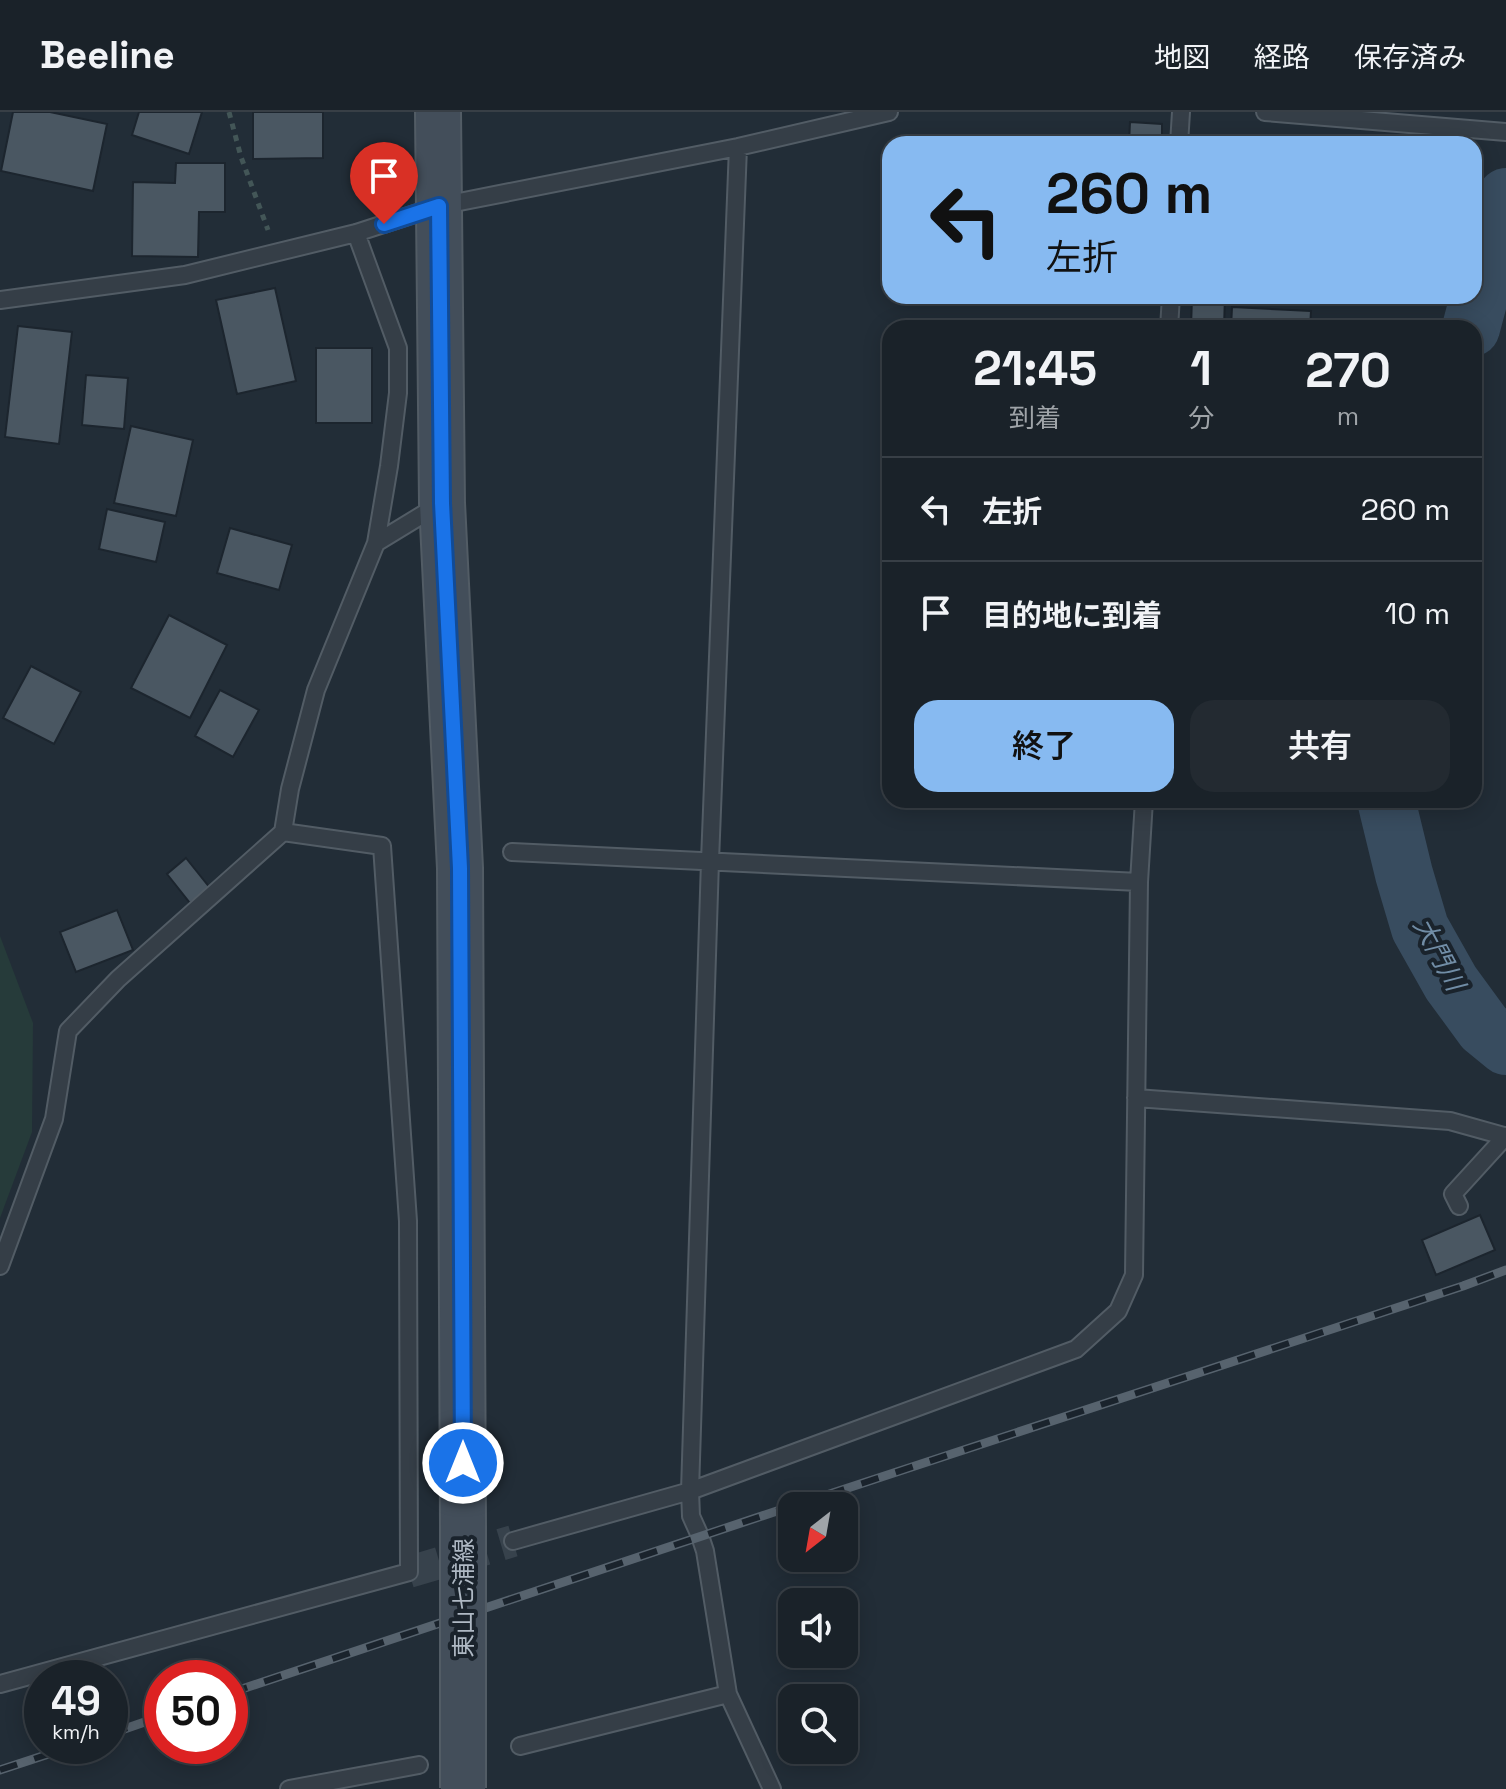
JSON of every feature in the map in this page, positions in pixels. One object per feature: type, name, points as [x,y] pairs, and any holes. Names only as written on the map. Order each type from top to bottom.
[{"type":"main road","name":"東山七浦線","points":[[438,112],[442,503],[460,868],[463,1788]]},
{"type":"lane","points":[[0,300],[185,275],[356,233],[439,206],[738,147],[889,112]]},
{"type":"lane","points":[[1180,136],[1181,112]]},
{"type":"lane","points":[[1265,112],[1506,132]]},
{"type":"lane","points":[[738,147],[710,861],[690,1491],[691,1516],[705,1551],[728,1694],[772,1789]]},
{"type":"lane","points":[[0,1266],[54,1119],[68,1031],[118,979],[283,832],[290,789],[316,690],[376,543],[398,393],[398,348],[356,233]]},
{"type":"lane","points":[[376,543],[442,503]]},
{"type":"lane","points":[[513,1541],[690,1491],[1076,1349],[1118,1311],[1134,1275],[1139,882],[1144,808]]},
{"type":"lane","points":[[0,1684],[409,1572],[408,1221],[382,846],[283,832]]},
{"type":"lane","points":[[512,852],[1139,882]]},
{"type":"lane","points":[[1136,1098],[1450,1121],[1505,1136],[1453,1194],[1459,1206]]},
{"type":"lane","points":[[520,1746],[728,1694]]},
{"type":"lane","points":[[289,1789],[419,1765]]},
{"type":"path","points":[[229,112],[241,157],[277,253]]},
{"type":"green space","points":[[0,936],[33,1023],[32,1132],[0,1218]]},
{"type":"building","points":[[13,112],[50,112],[107,124],[93,191],[1,171]]},
{"type":"building","points":[[139,112],[202,112],[189,154],[132,135]]},
{"type":"building","points":[[253,112],[323,112],[323,158],[253,159]]},
{"type":"building","points":[[1130,122],[1162,124],[1162,136],[1129,136]]},
{"type":"building","points":[[176,163],[225,163],[225,212],[199,212],[198,257],[132,256],[133,182],[175,183]]},
{"type":"building","points":[[275,288],[296,381],[237,394],[216,300]]},
{"type":"building","points":[[1192,304],[1225,304],[1224,320],[1191,320]]},
{"type":"building","points":[[1232,307],[1311,311],[1310,320],[1231,320]]},
{"type":"building","points":[[18,326],[72,332],[59,444],[5,437]]},
{"type":"building","points":[[316,348],[372,348],[372,423],[316,423]]},
{"type":"building","points":[[86,375],[128,378],[124,429],[82,425]]},
{"type":"building","points":[[131,426],[193,440],[176,516],[114,503]]},
{"type":"building","points":[[107,509],[165,522],[156,562],[99,549]]},
{"type":"building","points":[[230,528],[292,545],[279,590],[217,573]]},
{"type":"building","points":[[169,615],[227,645],[190,718],[131,688]]},
{"type":"building","points":[[31,666],[81,692],[54,744],[3,718]]},
{"type":"building","points":[[220,690],[259,710],[233,757],[195,736]]},
{"type":"building","points":[[186,858],[210,888],[190,903],[167,874]]},
{"type":"building","points":[[117,910],[133,950],[76,972],[60,932]]},
{"type":"building","points":[[1480,1215],[1495,1250],[1436,1275],[1422,1240]]},
{"type":"waterway","name":"大門川","points":[[1482,287],[1506,197]]},
{"type":"waterway","name":"大門川","points":[[1473,320],[1477,304]]},
{"type":"waterway","name":"大門川","points":[[1388,808],[1420,928],[1451,983],[1484,1028],[1506,1046]]},
{"type":"tunnel","points":[[409,1572],[513,1541]]},
{"type":"railway","points":[[836,1492],[1506,1270]]},
{"type":"railway","points":[[248,1687],[778,1511]]},
{"type":"railway","points":[[128,1728],[144,1722]]},
{"type":"railway","points":[[0,1770],[24,1762]]},
{"type":"route","points":[[384,224],[439,206],[442,503],[460,868],[463,1463]]}]
